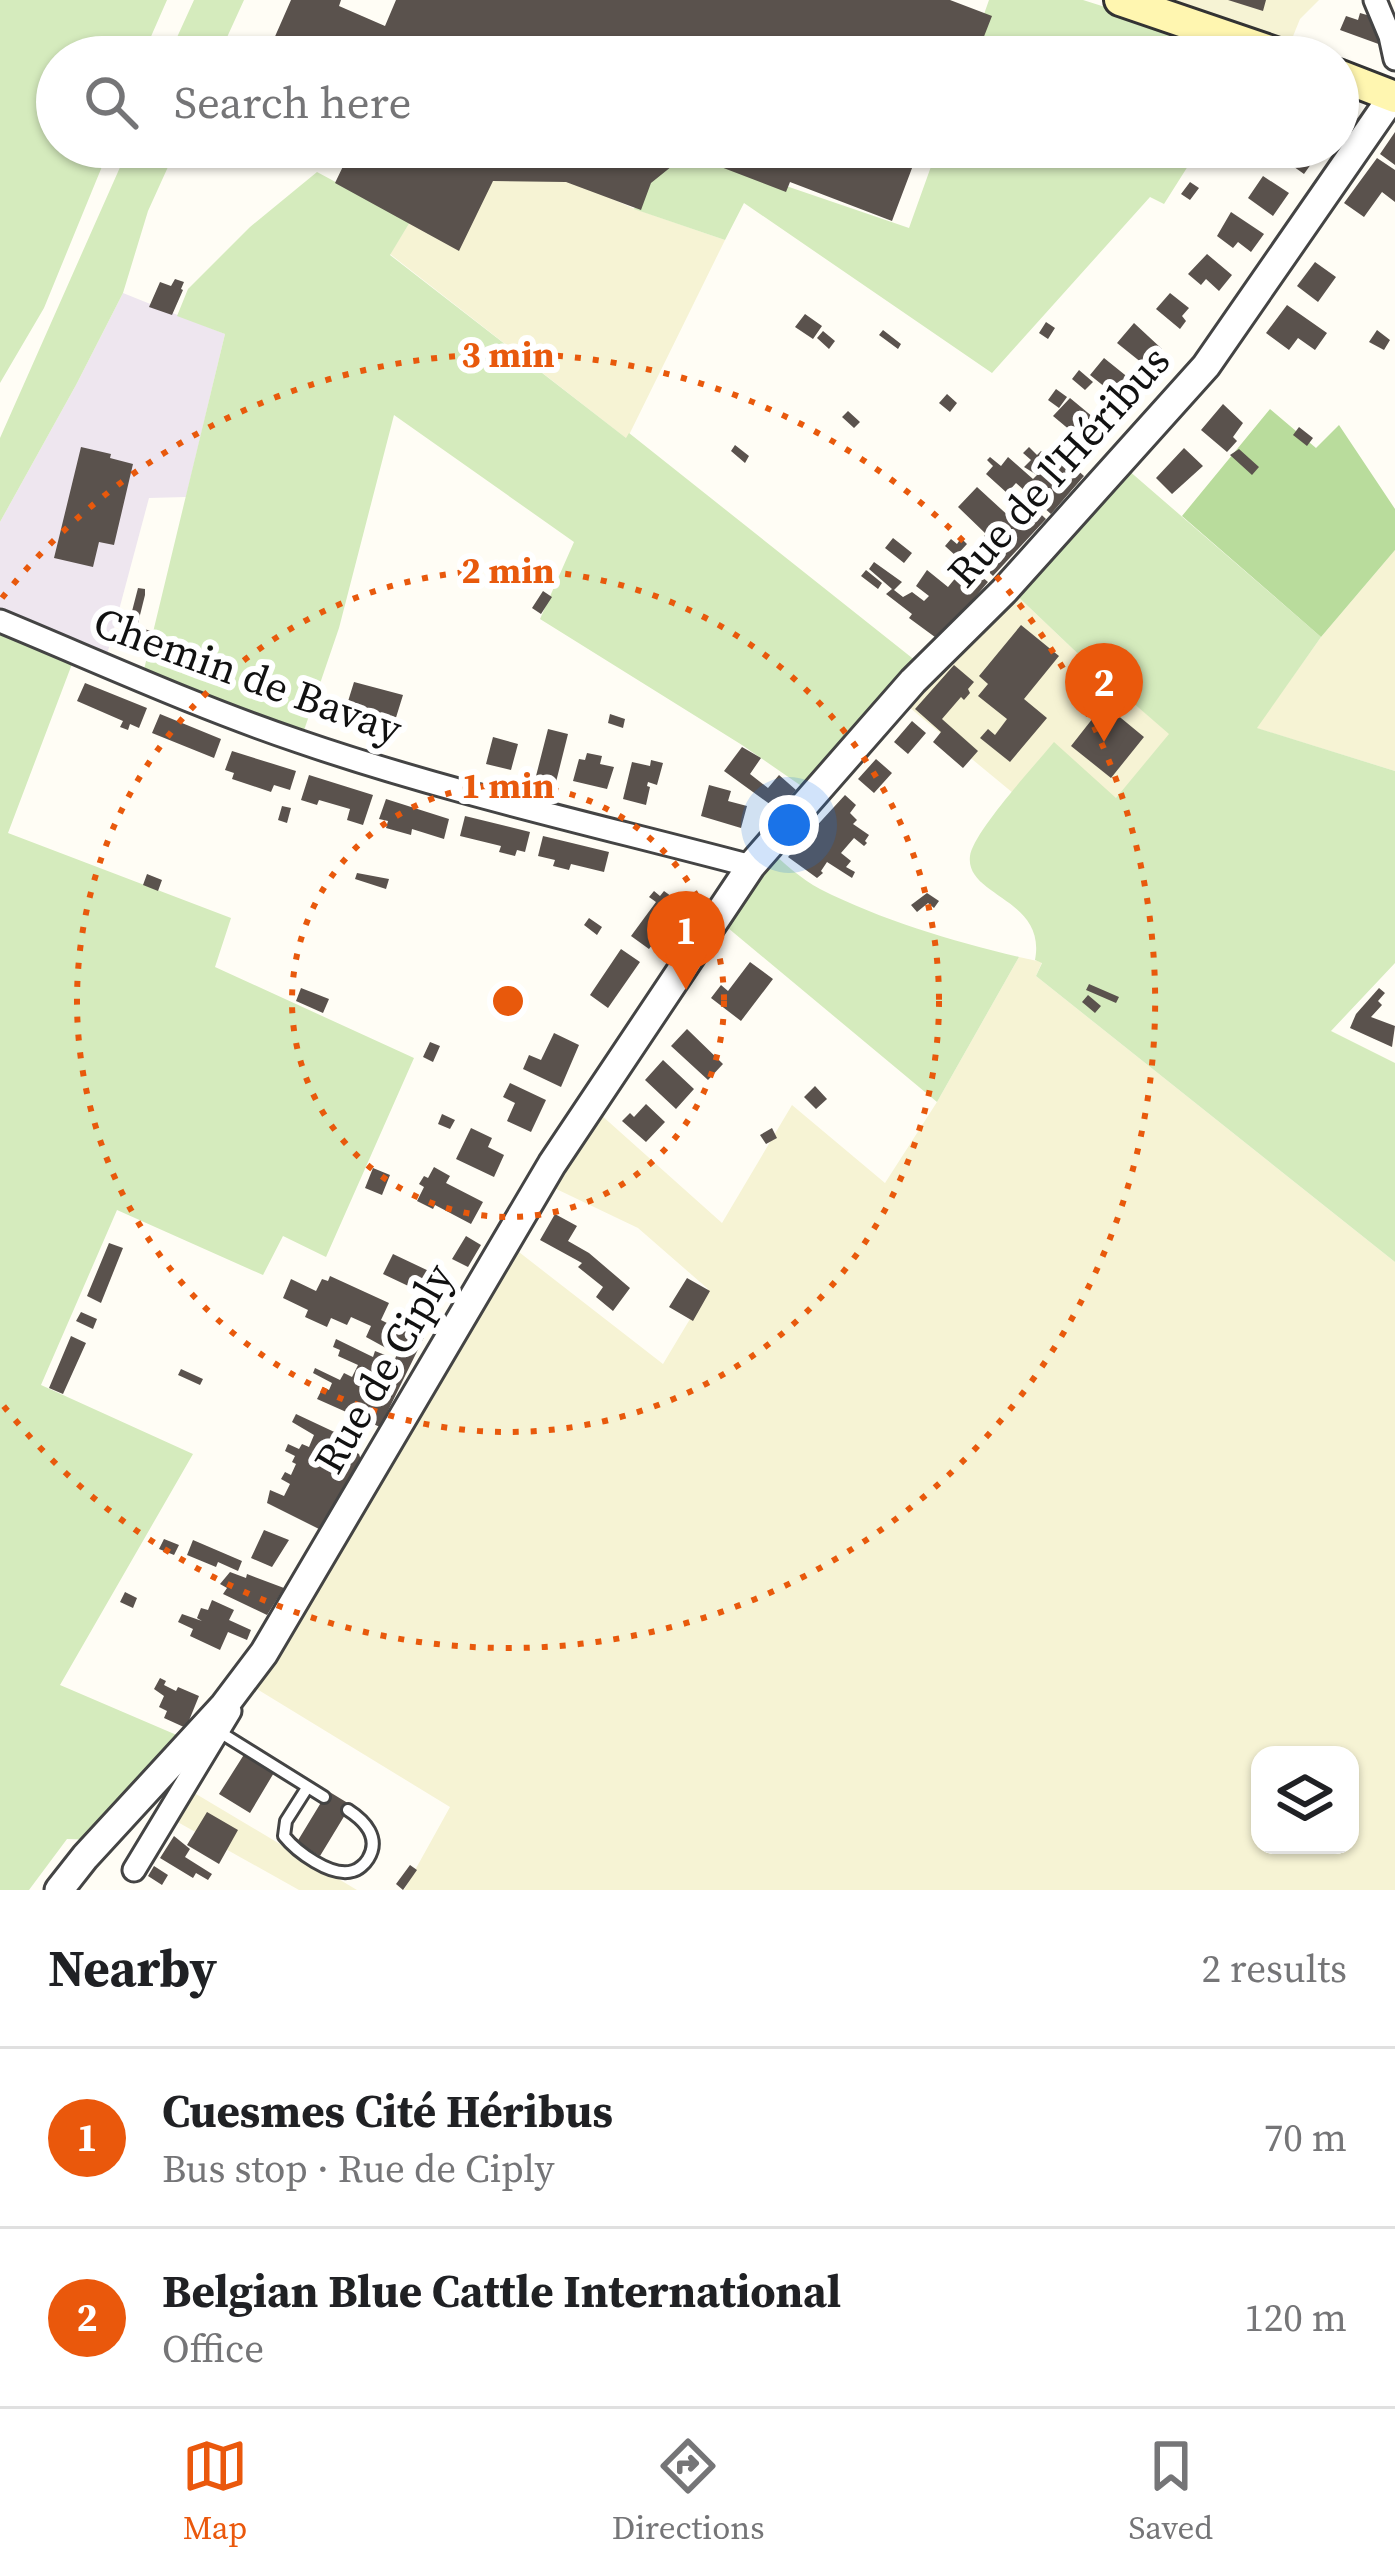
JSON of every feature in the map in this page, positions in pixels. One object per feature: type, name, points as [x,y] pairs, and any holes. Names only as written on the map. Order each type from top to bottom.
[{"type":"main road","points":[[1120,0],[1225,36]]},
{"type":"main road","points":[[1359,82],[1394,93]]},
{"type":"street","points":[[1375,0],[1395,59]]},
{"type":"street","name":"Rue de l'Héribus","points":[[1359,144],[1394,93]]},
{"type":"street","name":"Rue de l'Héribus","points":[[751,866],[913,682],[1004,591],[1205,366],[1342,168]]},
{"type":"street","name":"Chemin de Bavay","points":[[0,621],[141,682],[300,742],[410,776],[751,866]]},
{"type":"street","name":"Rue de Ciply","points":[[59,1890],[224,1706],[264,1653],[552,1164],[751,866]]},
{"type":"street","points":[[134,1870],[264,1653]]},
{"type":"lane","points":[[218,1731],[324,1797]]},
{"type":"lane","points":[[307,1788],[286,1821],[284,1836],[321,1863],[345,1872],[364,1865],[373,1846],[367,1824],[348,1810]]},
{"type":"shaded area","points":[[1120,0],[1319,0],[1300,19],[1293,36],[1226,36]]},
{"type":"shaded area","points":[[567,179],[725,240],[627,439],[390,254],[410,222],[493,180]]},
{"type":"shaded area","points":[[123,293],[225,334],[186,497],[149,498],[104,666],[0,621],[0,522]]},
{"type":"shaded area","points":[[1395,550],[1395,771],[1256,728],[1321,637]]},
{"type":"shaded area","points":[[1008,587],[1170,734],[1116,799],[1054,743],[1013,793],[898,698]]},
{"type":"shaded area","points":[[1019,957],[1042,962],[1036,976],[1395,1262],[1395,1890],[404,1890],[450,1807],[247,1683],[506,1242],[663,1364],[708,1289],[638,1228],[550,1186],[600,1114],[722,1223],[792,1105],[885,1183]]},
{"type":"shaded area","points":[[191,1791],[357,1890],[299,1890],[174,1820]]},
{"type":"green space","points":[[0,0],[167,0],[151,36],[36,36],[36,168],[101,168],[44,308],[0,383]]},
{"type":"green space","points":[[194,0],[244,0],[228,36],[178,36]]},
{"type":"green space","points":[[989,0],[1083,0],[1197,36],[976,36]]},
{"type":"green space","points":[[120,168],[167,168],[148,211],[123,293],[0,522],[0,438]]},
{"type":"green space","points":[[660,168],[734,168],[909,228],[930,168],[1187,168],[1164,204],[1150,197],[992,373],[744,203],[725,240],[634,209]]},
{"type":"green space","points":[[317,172],[410,222],[390,255],[626,438],[629,433],[926,669],[813,794],[540,619],[574,542],[394,415],[339,628],[300,742],[141,682],[225,334],[177,316],[188,289],[250,227]]},
{"type":"green space","points":[[1270,409],[1316,448],[1339,425],[1395,509],[1395,550],[1321,637],[1182,516]]},
{"type":"green space","points":[[1120,463],[1321,637],[1257,728],[1395,771],[1395,963],[1331,1031],[1395,1063],[1395,1262],[1036,976],[1042,963],[1035,960],[1029,923],[972,870],[970,856],[982,831],[1054,742],[1116,798],[1169,734],[1008,587]]},
{"type":"green space","points":[[0,633],[72,664],[8,833],[231,918],[215,967],[414,1058],[326,1257],[283,1236],[263,1275],[117,1210],[41,1385],[193,1454],[60,1685],[179,1736],[101,1840],[67,1839],[29,1890],[0,1890]]},
{"type":"green space","points":[[767,848],[806,880],[843,900],[917,929],[1019,957],[937,1102],[716,918]]},
{"type":"building","points":[[291,0],[341,0],[339,6],[385,26],[396,0],[950,0],[992,16],[984,36],[275,36]]},
{"type":"building","points":[[1228,0],[1266,0],[1263,11]]},
{"type":"building","points":[[1360,13],[1381,19],[1384,46],[1340,30],[1346,16],[1358,20]]},
{"type":"building","points":[[1395,132],[1395,165],[1380,154]]},
{"type":"building","points":[[1377,158],[1395,170],[1395,202],[1382,192],[1364,217],[1344,203]]},
{"type":"building","points":[[342,168],[670,168],[651,183],[641,210],[566,182],[493,181],[459,251],[335,183]]},
{"type":"building","points":[[723,168],[912,168],[892,221],[790,182],[786,192]]},
{"type":"building","points":[[1263,176],[1289,193],[1273,216],[1248,198]]},
{"type":"building","points":[[1190,182],[1199,188],[1190,200],[1181,194]]},
{"type":"building","points":[[1231,212],[1264,234],[1251,252],[1238,242],[1233,248],[1217,236]]},
{"type":"building","points":[[1207,254],[1232,275],[1219,291],[1206,279],[1201,285],[1188,274]]},
{"type":"building","points":[[1315,262],[1336,277],[1318,302],[1297,286]]},
{"type":"building","points":[[175,279],[184,282],[172,315],[149,307],[160,282],[171,286]]},
{"type":"building","points":[[1170,293],[1189,308],[1180,329],[1156,309]]},
{"type":"building","points":[[1287,305],[1327,333],[1315,350],[1298,338],[1289,350],[1266,333]]},
{"type":"building","points":[[805,314],[822,326],[813,339],[795,327]]},
{"type":"building","points":[[1046,322],[1055,328],[1048,339],[1039,333]]},
{"type":"building","points":[[1134,323],[1162,349],[1152,371],[1117,343]]},
{"type":"building","points":[[883,330],[901,344],[898,349],[879,335]]},
{"type":"building","points":[[1377,330],[1390,340],[1384,350],[1369,342]]},
{"type":"building","points":[[823,331],[835,341],[829,349],[817,338]]},
{"type":"building","points":[[1104,358],[1135,383],[1121,400],[1090,375]]},
{"type":"building","points":[[1079,370],[1093,382],[1085,390],[1072,379]]},
{"type":"building","points":[[1056,389],[1067,397],[1059,408],[1048,400]]},
{"type":"building","points":[[947,394],[957,403],[950,412],[939,403]]},
{"type":"building","points":[[1070,398],[1105,427],[1089,446],[1053,416]]},
{"type":"building","points":[[1223,404],[1243,423],[1227,452],[1201,430]]},
{"type":"building","points":[[848,411],[860,422],[854,428],[842,417]]},
{"type":"building","points":[[1299,427],[1313,438],[1307,446],[1293,435]]},
{"type":"building","points":[[735,445],[749,456],[745,463],[731,451]]},
{"type":"building","points":[[81,447],[133,464],[114,545],[99,542],[93,567],[54,558]]},
{"type":"building","points":[[1029,447],[1058,467],[1065,459],[1084,476],[1051,514],[1016,483],[1007,493],[986,474],[993,466],[987,460],[990,457],[1001,466],[1008,457],[1033,479],[1037,475],[1024,467],[1031,460],[1023,453]]},
{"type":"building","points":[[1184,448],[1203,466],[1172,494],[1156,478]]},
{"type":"building","points":[[1239,449],[1259,467],[1252,475],[1230,455]]},
{"type":"building","points":[[977,487],[1013,520],[1029,503],[1046,519],[993,576],[976,560],[982,554],[974,546],[986,534],[958,507]]},
{"type":"building","points":[[893,538],[912,553],[904,563],[885,548]]},
{"type":"building","points":[[961,538],[967,544],[956,556],[945,546]]},
{"type":"building","points":[[874,562],[902,582],[894,590],[903,597],[912,592],[924,601],[929,596],[916,586],[927,570],[948,587],[967,564],[988,582],[939,640],[886,594],[892,589],[869,569]]},
{"type":"building","points":[[866,570],[882,583],[878,589],[861,576]]},
{"type":"building","points":[[138,588],[145,589],[145,595],[137,627],[151,631],[148,648],[137,645],[135,655],[122,650]]},
{"type":"building","points":[[543,591],[552,597],[541,614],[532,608]]},
{"type":"building","points":[[1021,625],[1059,656],[1024,699],[1047,718],[1010,762],[980,738],[988,729],[995,735],[1007,719],[978,696],[988,684],[979,676]]},
{"type":"building","points":[[954,665],[974,682],[964,700],[961,697],[942,719],[978,751],[963,768],[933,742],[941,732],[915,709]]},
{"type":"building","points":[[354,682],[403,695],[394,724],[345,711]]},
{"type":"building","points":[[85,683],[147,708],[139,728],[120,727],[123,721],[77,701]]},
{"type":"building","points":[[1104,704],[1144,737],[1111,778],[1071,746]]},
{"type":"building","points":[[160,714],[221,739],[214,758],[152,733]]},
{"type":"building","points":[[610,714],[625,719],[623,728],[608,723]]},
{"type":"building","points":[[912,721],[926,733],[908,754],[894,742]]},
{"type":"building","points":[[548,729],[568,734],[556,782],[536,776]]},
{"type":"building","points":[[493,737],[518,744],[511,770],[486,764]]},
{"type":"building","points":[[742,747],[761,758],[750,774],[768,788],[779,775],[796,790],[778,810],[724,771]]},
{"type":"building","points":[[232,751],[296,771],[290,790],[274,785],[271,792],[232,779],[234,773],[225,770]]},
{"type":"building","points":[[587,753],[602,756],[600,764],[614,767],[607,789],[573,781],[579,759],[585,760]]},
{"type":"building","points":[[876,759],[892,773],[874,793],[858,779]]},
{"type":"building","points":[[651,760],[663,763],[657,785],[648,782],[646,805],[623,799],[632,762],[650,766]]},
{"type":"building","points":[[309,775],[373,795],[363,825],[347,820],[350,809],[301,800]]},
{"type":"building","points":[[709,785],[731,791],[728,801],[747,806],[741,828],[701,816]]},
{"type":"building","points":[[845,795],[856,805],[850,813],[857,820],[853,824],[869,835],[867,843],[864,846],[854,838],[841,853],[851,861],[846,867],[855,872],[852,878],[827,862],[817,878],[788,857]]},
{"type":"building","points":[[386,799],[449,819],[444,839],[412,829],[411,835],[386,828],[388,821],[379,819]]},
{"type":"building","points":[[282,806],[291,808],[287,823],[278,820]]},
{"type":"building","points":[[465,816],[530,832],[525,852],[517,850],[515,856],[499,852],[501,846],[460,836]]},
{"type":"building","points":[[543,836],[609,852],[604,872],[571,864],[569,870],[553,866],[555,860],[538,856]]},
{"type":"building","points":[[357,873],[389,879],[386,889],[355,879]]},
{"type":"building","points":[[147,874],[162,880],[158,891],[143,885]]},
{"type":"building","points":[[654,891],[660,896],[664,891],[682,904],[649,949],[631,936],[656,902],[649,897]]},
{"type":"building","points":[[927,893],[939,901],[934,908],[928,903],[917,912],[911,905]]},
{"type":"building","points":[[589,918],[602,927],[597,935],[584,925]]},
{"type":"building","points":[[621,949],[640,962],[608,1008],[590,995]]},
{"type":"building","points":[[750,962],[773,979],[741,1021],[711,998],[721,985],[728,991]]},
{"type":"building","points":[[1089,984],[1119,997],[1116,1003],[1086,990]]},
{"type":"building","points":[[301,988],[329,999],[323,1013],[296,1001]]},
{"type":"building","points":[[1379,988],[1385,993],[1378,1001],[1382,1005],[1371,1017],[1395,1026],[1392,1047],[1350,1028]]},
{"type":"building","points":[[1088,995],[1101,1006],[1095,1013],[1082,1002]]},
{"type":"building","points":[[687,1029],[723,1064],[708,1080],[671,1046]]},
{"type":"building","points":[[554,1033],[579,1045],[561,1087],[523,1069],[529,1055],[541,1060]]},
{"type":"building","points":[[430,1042],[440,1046],[433,1062],[423,1057]]},
{"type":"building","points":[[663,1060],[694,1089],[676,1109],[645,1080]]},
{"type":"building","points":[[510,1083],[546,1100],[531,1132],[507,1121],[515,1103],[503,1097]]},
{"type":"building","points":[[815,1086],[827,1099],[816,1109],[804,1097]]},
{"type":"building","points":[[646,1104],[665,1122],[646,1142],[622,1121],[630,1113],[634,1117]]},
{"type":"building","points":[[442,1114],[455,1120],[450,1129],[438,1124]]},
{"type":"building","points":[[471,1128],[492,1138],[488,1147],[504,1155],[494,1177],[456,1159]]},
{"type":"building","points":[[772,1128],[777,1138],[766,1144],[760,1135]]},
{"type":"building","points":[[434,1167],[450,1176],[446,1183],[483,1202],[471,1224],[417,1201],[424,1187],[419,1184]]},
{"type":"building","points":[[373,1168],[390,1175],[382,1195],[365,1188]]},
{"type":"building","points":[[555,1214],[577,1226],[568,1241],[630,1288],[613,1311],[596,1297],[603,1287],[578,1267],[582,1263],[540,1240]]},
{"type":"building","points":[[466,1236],[481,1245],[468,1267],[452,1259]]},
{"type":"building","points":[[109,1243],[123,1248],[101,1303],[87,1296]]},
{"type":"building","points":[[393,1254],[431,1272],[421,1292],[383,1274]]},
{"type":"building","points":[[330,1276],[389,1303],[381,1320],[403,1331],[412,1314],[431,1323],[380,1427],[317,1399],[323,1387],[329,1390],[332,1383],[313,1373],[315,1368],[340,1380],[344,1373],[352,1377],[358,1365],[338,1356],[340,1350],[333,1347],[336,1339],[373,1357],[375,1351],[395,1359],[397,1354],[366,1337],[371,1326],[351,1317],[347,1325],[331,1318],[327,1327],[305,1317],[308,1310],[283,1298],[291,1279],[316,1291],[322,1279],[328,1281]]},
{"type":"building","points":[[687,1278],[710,1291],[693,1321],[669,1307]]},
{"type":"building","points":[[81,1312],[97,1319],[93,1329],[76,1321]]},
{"type":"building","points":[[71,1336],[86,1343],[63,1394],[49,1388]]},
{"type":"building","points":[[181,1369],[203,1379],[200,1385],[178,1375]]},
{"type":"building","points":[[296,1414],[345,1437],[340,1446],[359,1454],[361,1460],[319,1529],[267,1503],[270,1490],[284,1496],[290,1484],[281,1479],[285,1472],[291,1475],[296,1464],[292,1462],[295,1456],[285,1451],[288,1444],[309,1447],[314,1435],[292,1422]]},
{"type":"building","points":[[264,1530],[289,1540],[272,1567],[251,1558]]},
{"type":"building","points":[[164,1539],[179,1545],[174,1555],[159,1549]]},
{"type":"building","points":[[193,1540],[242,1561],[238,1571],[187,1555]]},
{"type":"building","points":[[230,1572],[284,1588],[267,1615],[223,1594],[227,1588],[220,1584]]},
{"type":"building","points":[[125,1592],[137,1598],[133,1608],[120,1602]]},
{"type":"building","points":[[212,1600],[234,1610],[229,1620],[251,1630],[247,1640],[228,1632],[220,1650],[190,1636],[193,1629],[178,1622],[182,1614],[202,1621],[197,1618],[201,1608],[208,1610]]},
{"type":"building","points":[[160,1678],[176,1691],[178,1687],[199,1696],[186,1728],[164,1718],[167,1711],[159,1707],[164,1696],[154,1689]]},
{"type":"building","points":[[245,1753],[275,1771],[250,1813],[219,1794]]},
{"type":"building","points":[[328,1791],[351,1805],[320,1856],[297,1842]]},
{"type":"building","points":[[207,1812],[238,1830],[219,1864],[187,1845]]},
{"type":"building","points":[[174,1836],[190,1849],[185,1857],[212,1874],[208,1880],[196,1873],[193,1878],[160,1858]]},
{"type":"building","points":[[410,1865],[417,1870],[403,1890],[396,1884]]},
{"type":"building","points":[[154,1866],[168,1875],[162,1885],[148,1876]]},
{"type":"place","name":"Belgian Blue Cattle International","points":[[1104,742]]},
{"type":"place","name":"Cuesmes Cité Héribus","points":[[686,990]]}]
